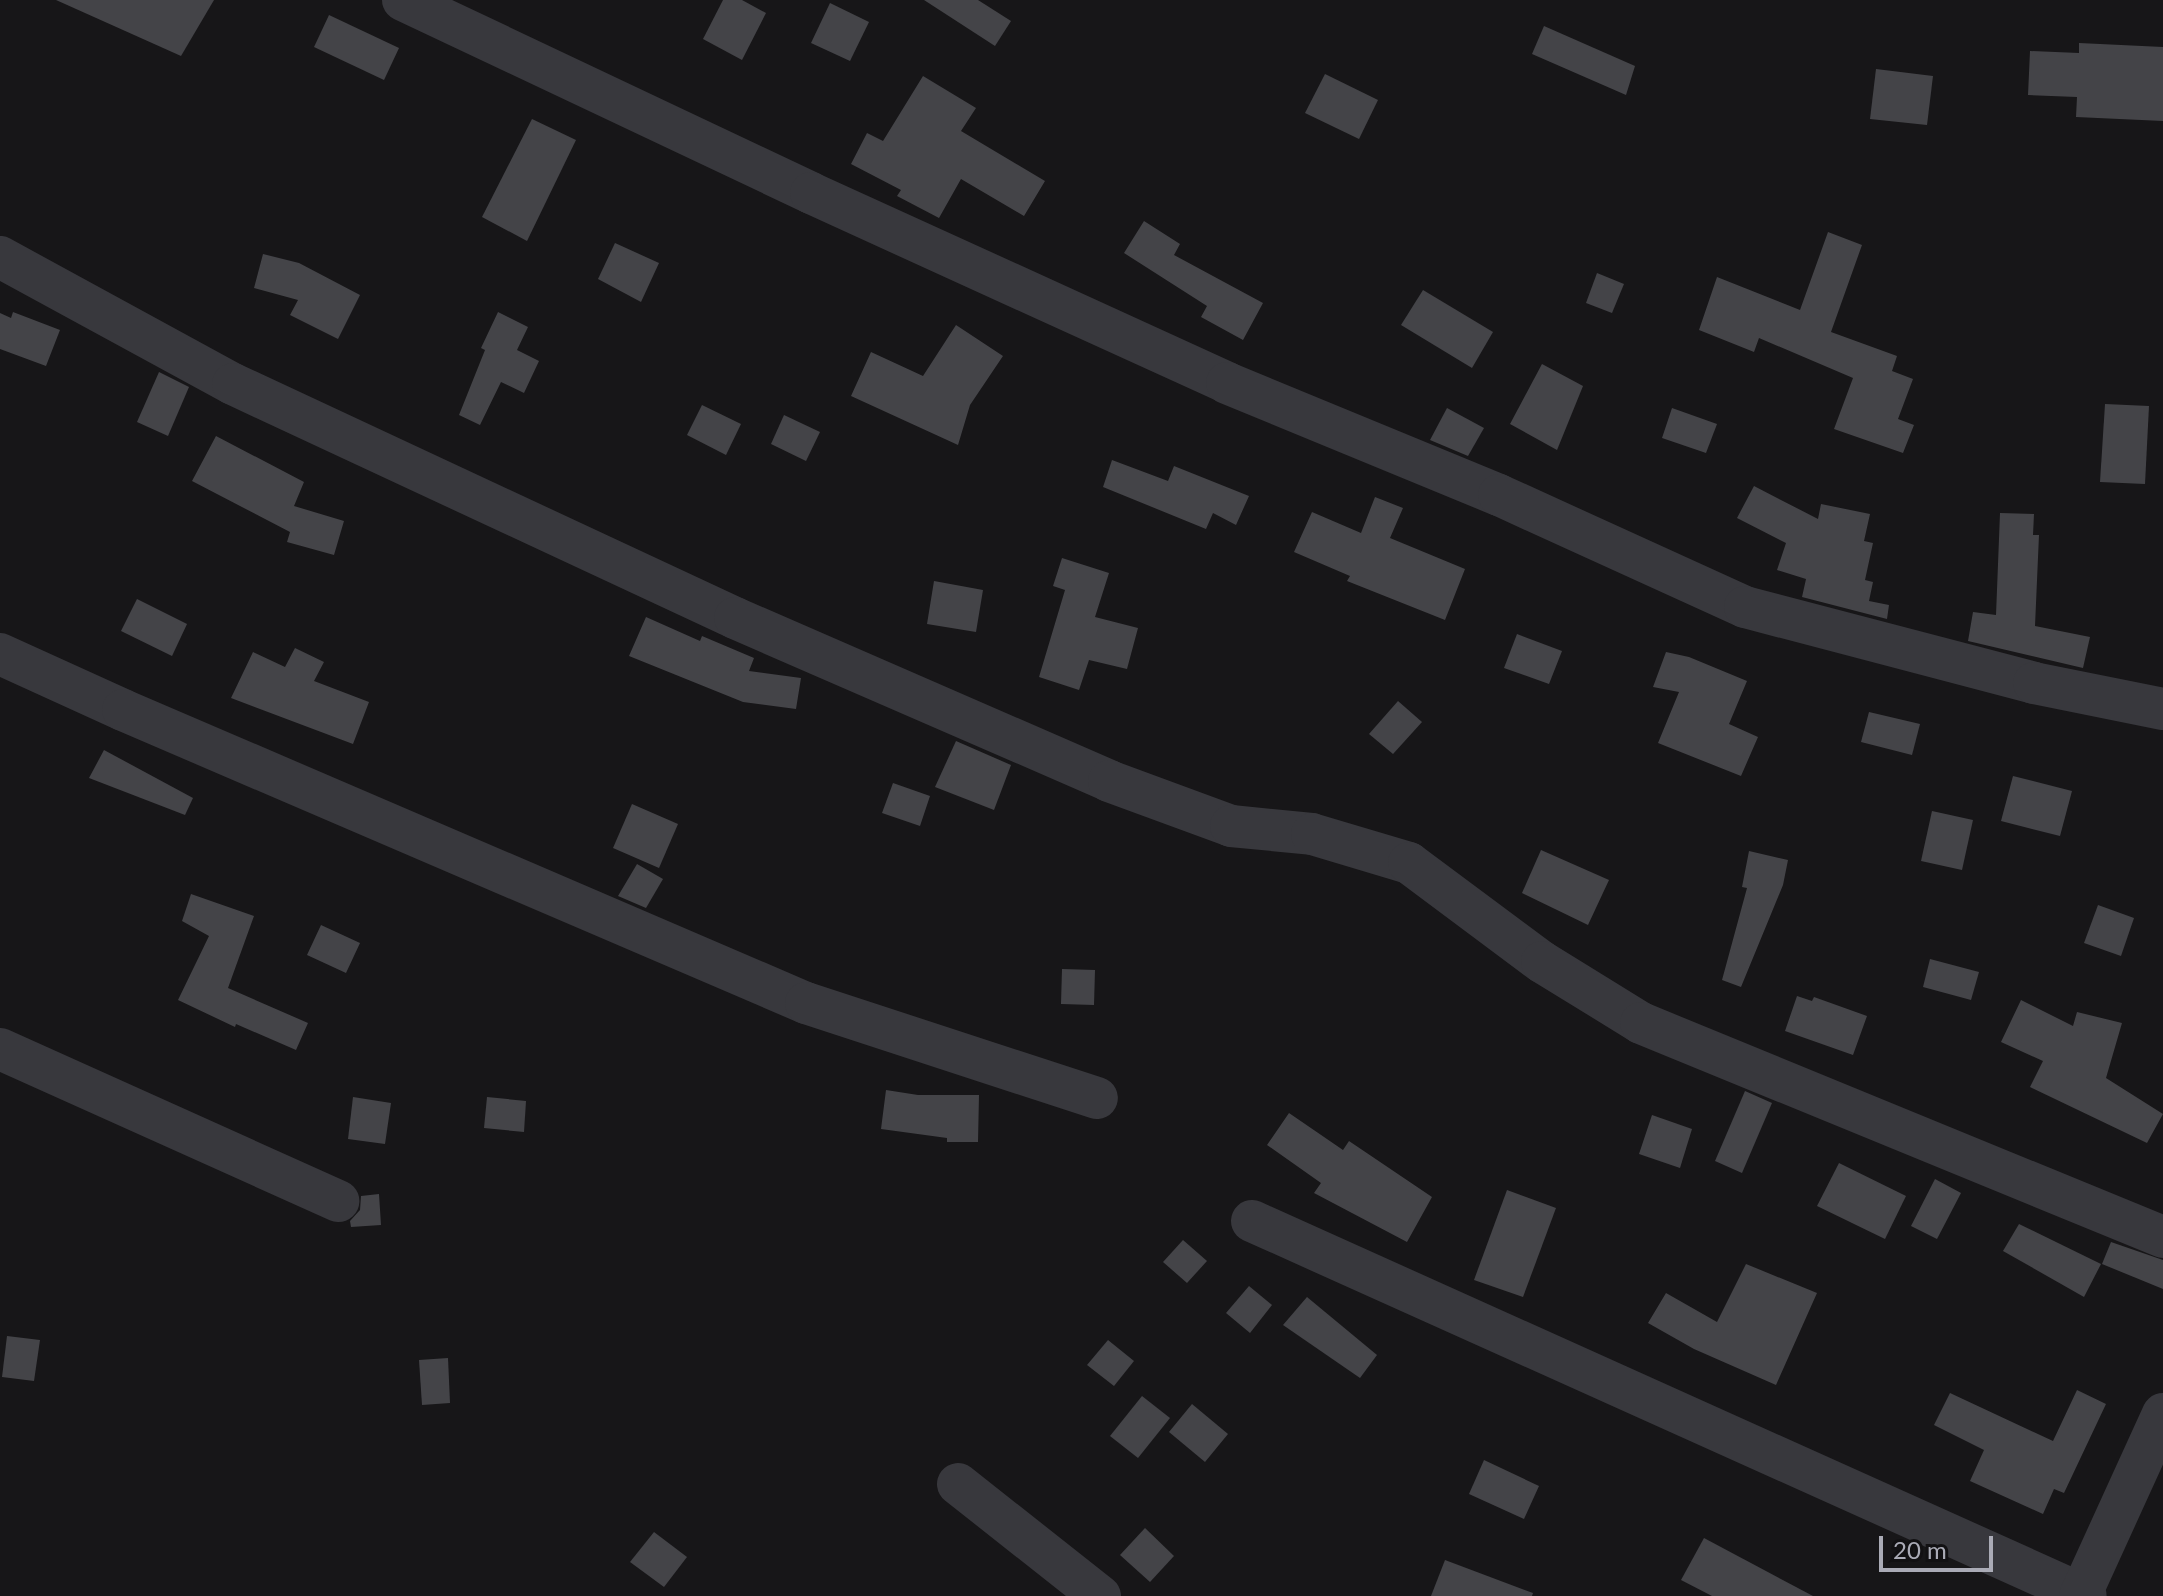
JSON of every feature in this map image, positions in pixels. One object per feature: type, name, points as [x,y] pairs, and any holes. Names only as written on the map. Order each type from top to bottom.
[{"type":"street","points":[[403,0],[1227,383],[1499,495],[1745,607],[2034,683],[2163,709]]},
{"type":"street","points":[[0,257],[247,391],[735,618],[1109,781],[1231,826],[1312,834],[1409,863],[1542,962],[1641,1023],[2163,1237]]},
{"type":"street","points":[[0,654],[123,710],[806,1003],[1097,1098]]},
{"type":"street","points":[[0,1049],[338,1201]]},
{"type":"street","points":[[1252,1221],[2082,1595],[2163,1414]]},
{"type":"street","points":[[958,1484],[1100,1596]]},
{"type":"building","points":[[56,0],[214,0],[181,56]]},
{"type":"building","points":[[723,0],[742,0],[766,13],[742,60],[703,39]]},
{"type":"building","points":[[924,0],[978,0],[1011,21],[995,46]]},
{"type":"building","points":[[830,3],[869,22],[850,61],[811,43]]},
{"type":"building","points":[[329,15],[399,48],[384,80],[314,47]]},
{"type":"building","points":[[1544,26],[1635,66],[1626,95],[1532,54]]},
{"type":"building","points":[[2079,43],[2163,47],[2163,121],[2076,117],[2077,97],[2028,95],[2030,51],[2079,53]]},
{"type":"building","points":[[1876,69],[1933,76],[1927,125],[1870,119]]},
{"type":"building","points":[[1325,74],[1378,100],[1359,139],[1305,113]]},
{"type":"building","points":[[923,76],[976,108],[961,131],[1045,181],[1024,216],[961,179],[939,218],[897,196],[901,190],[851,164],[867,133],[883,141]]},
{"type":"building","points":[[532,119],[576,140],[527,241],[482,217]]},
{"type":"building","points":[[1144,221],[1180,244],[1174,255],[1263,303],[1243,340],[1201,317],[1207,306],[1124,253]]},
{"type":"building","points":[[1828,232],[1862,245],[1831,332],[1897,356],[1892,371],[1913,379],[1898,419],[1914,425],[1903,453],[1834,429],[1853,378],[1759,338],[1754,352],[1699,330],[1717,277],[1800,310]]},
{"type":"building","points":[[615,243],[659,263],[641,302],[598,279]]},
{"type":"building","points":[[263,254],[299,263],[360,295],[338,339],[290,315],[298,300],[254,288]]},
{"type":"building","points":[[1597,273],[1624,284],[1612,313],[1586,303]]},
{"type":"building","points":[[1423,290],[1493,332],[1472,368],[1401,325]]},
{"type":"building","points":[[13,312],[60,330],[46,366],[0,349],[0,313],[11,318]]},
{"type":"building","points":[[498,312],[528,327],[517,350],[539,361],[524,393],[501,382],[480,425],[459,415],[485,350],[481,348]]},
{"type":"building","points":[[956,325],[1003,356],[970,405],[958,445],[851,396],[871,352],[923,376]]},
{"type":"building","points":[[1542,364],[1583,386],[1557,450],[1510,424]]},
{"type":"building","points":[[159,372],[189,387],[168,436],[137,422]]},
{"type":"building","points":[[2105,404],[2149,406],[2145,484],[2100,482]]},
{"type":"building","points":[[702,405],[741,424],[726,455],[687,435]]},
{"type":"building","points":[[1447,408],[1484,428],[1468,456],[1430,440]]},
{"type":"building","points":[[1672,408],[1717,424],[1706,453],[1662,438]]},
{"type":"building","points":[[784,415],[820,432],[806,461],[771,444]]},
{"type":"building","points":[[216,436],[304,482],[294,506],[344,521],[334,555],[287,542],[290,532],[192,481]]},
{"type":"building","points":[[1112,460],[1168,481],[1174,466],[1249,496],[1236,525],[1213,513],[1206,529],[1103,487]]},
{"type":"building","points":[[1754,486],[1818,519],[1821,504],[1870,514],[1864,541],[1873,543],[1865,580],[1873,582],[1869,601],[1889,605],[1887,619],[1802,597],[1806,579],[1777,570],[1786,543],[1737,518]]},
{"type":"building","points":[[1375,497],[1403,508],[1390,538],[1465,569],[1445,620],[1347,581],[1350,576],[1294,552],[1312,512],[1361,533]]},
{"type":"building","points":[[2000,513],[2034,514],[2033,535],[2039,535],[2035,626],[2090,637],[2083,668],[1968,641],[1973,612],[1996,615]]},
{"type":"building","points":[[1062,558],[1109,573],[1095,617],[1138,628],[1127,669],[1089,660],[1079,690],[1039,677],[1065,590],[1053,586]]},
{"type":"building","points":[[934,581],[983,590],[976,632],[927,624]]},
{"type":"building","points":[[137,599],[187,624],[172,656],[121,631]]},
{"type":"building","points":[[646,617],[700,641],[702,636],[754,658],[749,671],[801,678],[796,709],[743,702],[629,656]]},
{"type":"building","points":[[1517,634],[1562,651],[1549,684],[1504,668]]},
{"type":"building","points":[[295,648],[324,662],[314,681],[369,702],[353,744],[231,698],[253,652],[285,667]]},
{"type":"building","points":[[1666,652],[1689,657],[1747,681],[1729,724],[1758,737],[1741,776],[1658,743],[1679,692],[1653,687]]},
{"type":"building","points":[[1398,701],[1422,722],[1393,754],[1369,734]]},
{"type":"building","points":[[1869,712],[1920,724],[1912,755],[1861,742]]},
{"type":"building","points":[[956,741],[1011,765],[994,810],[935,787]]},
{"type":"building","points":[[104,750],[193,798],[185,815],[89,778]]},
{"type":"building","points":[[2013,776],[2072,791],[2060,836],[2001,821]]},
{"type":"building","points":[[893,783],[930,796],[920,826],[882,813]]},
{"type":"building","points":[[632,804],[678,824],[659,868],[613,848]]},
{"type":"building","points":[[1932,811],[1973,820],[1962,870],[1921,861]]},
{"type":"building","points":[[1541,850],[1609,880],[1588,925],[1522,893]]},
{"type":"building","points":[[1749,851],[1788,860],[1783,885],[1741,987],[1722,980],[1747,888],[1742,887]]},
{"type":"building","points":[[637,864],[663,879],[646,908],[618,896]]},
{"type":"building","points":[[191,894],[254,916],[228,988],[308,1023],[296,1050],[236,1024],[235,1027],[178,1000],[209,936],[182,921]]},
{"type":"building","points":[[2098,905],[2134,918],[2121,956],[2084,943]]},
{"type":"building","points":[[321,925],[360,943],[346,973],[307,955]]},
{"type":"building","points":[[1930,959],[1979,972],[1971,1000],[1923,987]]},
{"type":"building","points":[[1062,969],[1095,970],[1094,1005],[1061,1004]]},
{"type":"building","points":[[1797,996],[1812,1001],[1814,997],[1867,1016],[1853,1055],[1785,1031]]},
{"type":"building","points":[[2021,1000],[2073,1026],[2077,1012],[2122,1023],[2106,1078],[2163,1114],[2147,1143],[2030,1087],[2043,1061],[2001,1042]]},
{"type":"building","points":[[886,1090],[918,1095],[979,1095],[978,1142],[947,1142],[947,1138],[881,1129]]},
{"type":"building","points":[[1745,1091],[1772,1103],[1742,1173],[1715,1161]]},
{"type":"building","points":[[353,1097],[391,1103],[385,1144],[348,1139]]},
{"type":"building","points":[[487,1097],[526,1101],[524,1132],[484,1128]]},
{"type":"building","points":[[1289,1113],[1343,1150],[1349,1141],[1432,1197],[1407,1242],[1314,1193],[1321,1183],[1267,1145]]},
{"type":"building","points":[[1652,1115],[1692,1129],[1680,1168],[1639,1154]]},
{"type":"building","points":[[1839,1163],[1906,1196],[1885,1239],[1817,1206]]},
{"type":"building","points":[[1935,1179],[1961,1193],[1937,1239],[1911,1226]]},
{"type":"building","points":[[1507,1190],[1556,1208],[1523,1297],[1474,1280]]},
{"type":"building","points":[[379,1194],[381,1225],[351,1227],[350,1221],[360,1210],[361,1196]]},
{"type":"building","points":[[2019,1224],[2101,1264],[2084,1297],[2003,1251]]},
{"type":"building","points":[[1183,1240],[1207,1261],[1187,1283],[1163,1262]]},
{"type":"building","points":[[2111,1242],[2163,1260],[2163,1289],[2102,1264]]},
{"type":"building","points":[[1746,1264],[1817,1293],[1776,1385],[1694,1349],[1648,1323],[1666,1293],[1717,1322]]},
{"type":"building","points":[[1249,1286],[1272,1305],[1250,1333],[1226,1313]]},
{"type":"building","points":[[1307,1297],[1377,1355],[1360,1378],[1283,1325]]},
{"type":"building","points":[[7,1336],[40,1340],[34,1381],[2,1377]]},
{"type":"building","points":[[1108,1340],[1134,1361],[1114,1386],[1087,1365]]},
{"type":"building","points":[[448,1358],[450,1403],[422,1405],[419,1360]]},
{"type":"building","points":[[2077,1390],[2106,1404],[2064,1493],[2054,1489],[2043,1514],[1970,1481],[1984,1450],[1934,1425],[1950,1393],[2053,1441]]},
{"type":"building","points":[[1142,1396],[1170,1418],[1138,1458],[1110,1436]]},
{"type":"building","points":[[1192,1404],[1228,1434],[1205,1462],[1169,1432]]},
{"type":"building","points":[[1484,1460],[1539,1486],[1524,1519],[1469,1494]]},
{"type":"building","points":[[1145,1528],[1174,1556],[1150,1582],[1120,1555]]},
{"type":"building","points":[[654,1532],[687,1557],[664,1587],[630,1562]]},
{"type":"building","points":[[1704,1538],[1813,1596],[1712,1596],[1681,1580]]},
{"type":"building","points":[[1445,1560],[1533,1593],[1532,1596],[1431,1596]]}]
